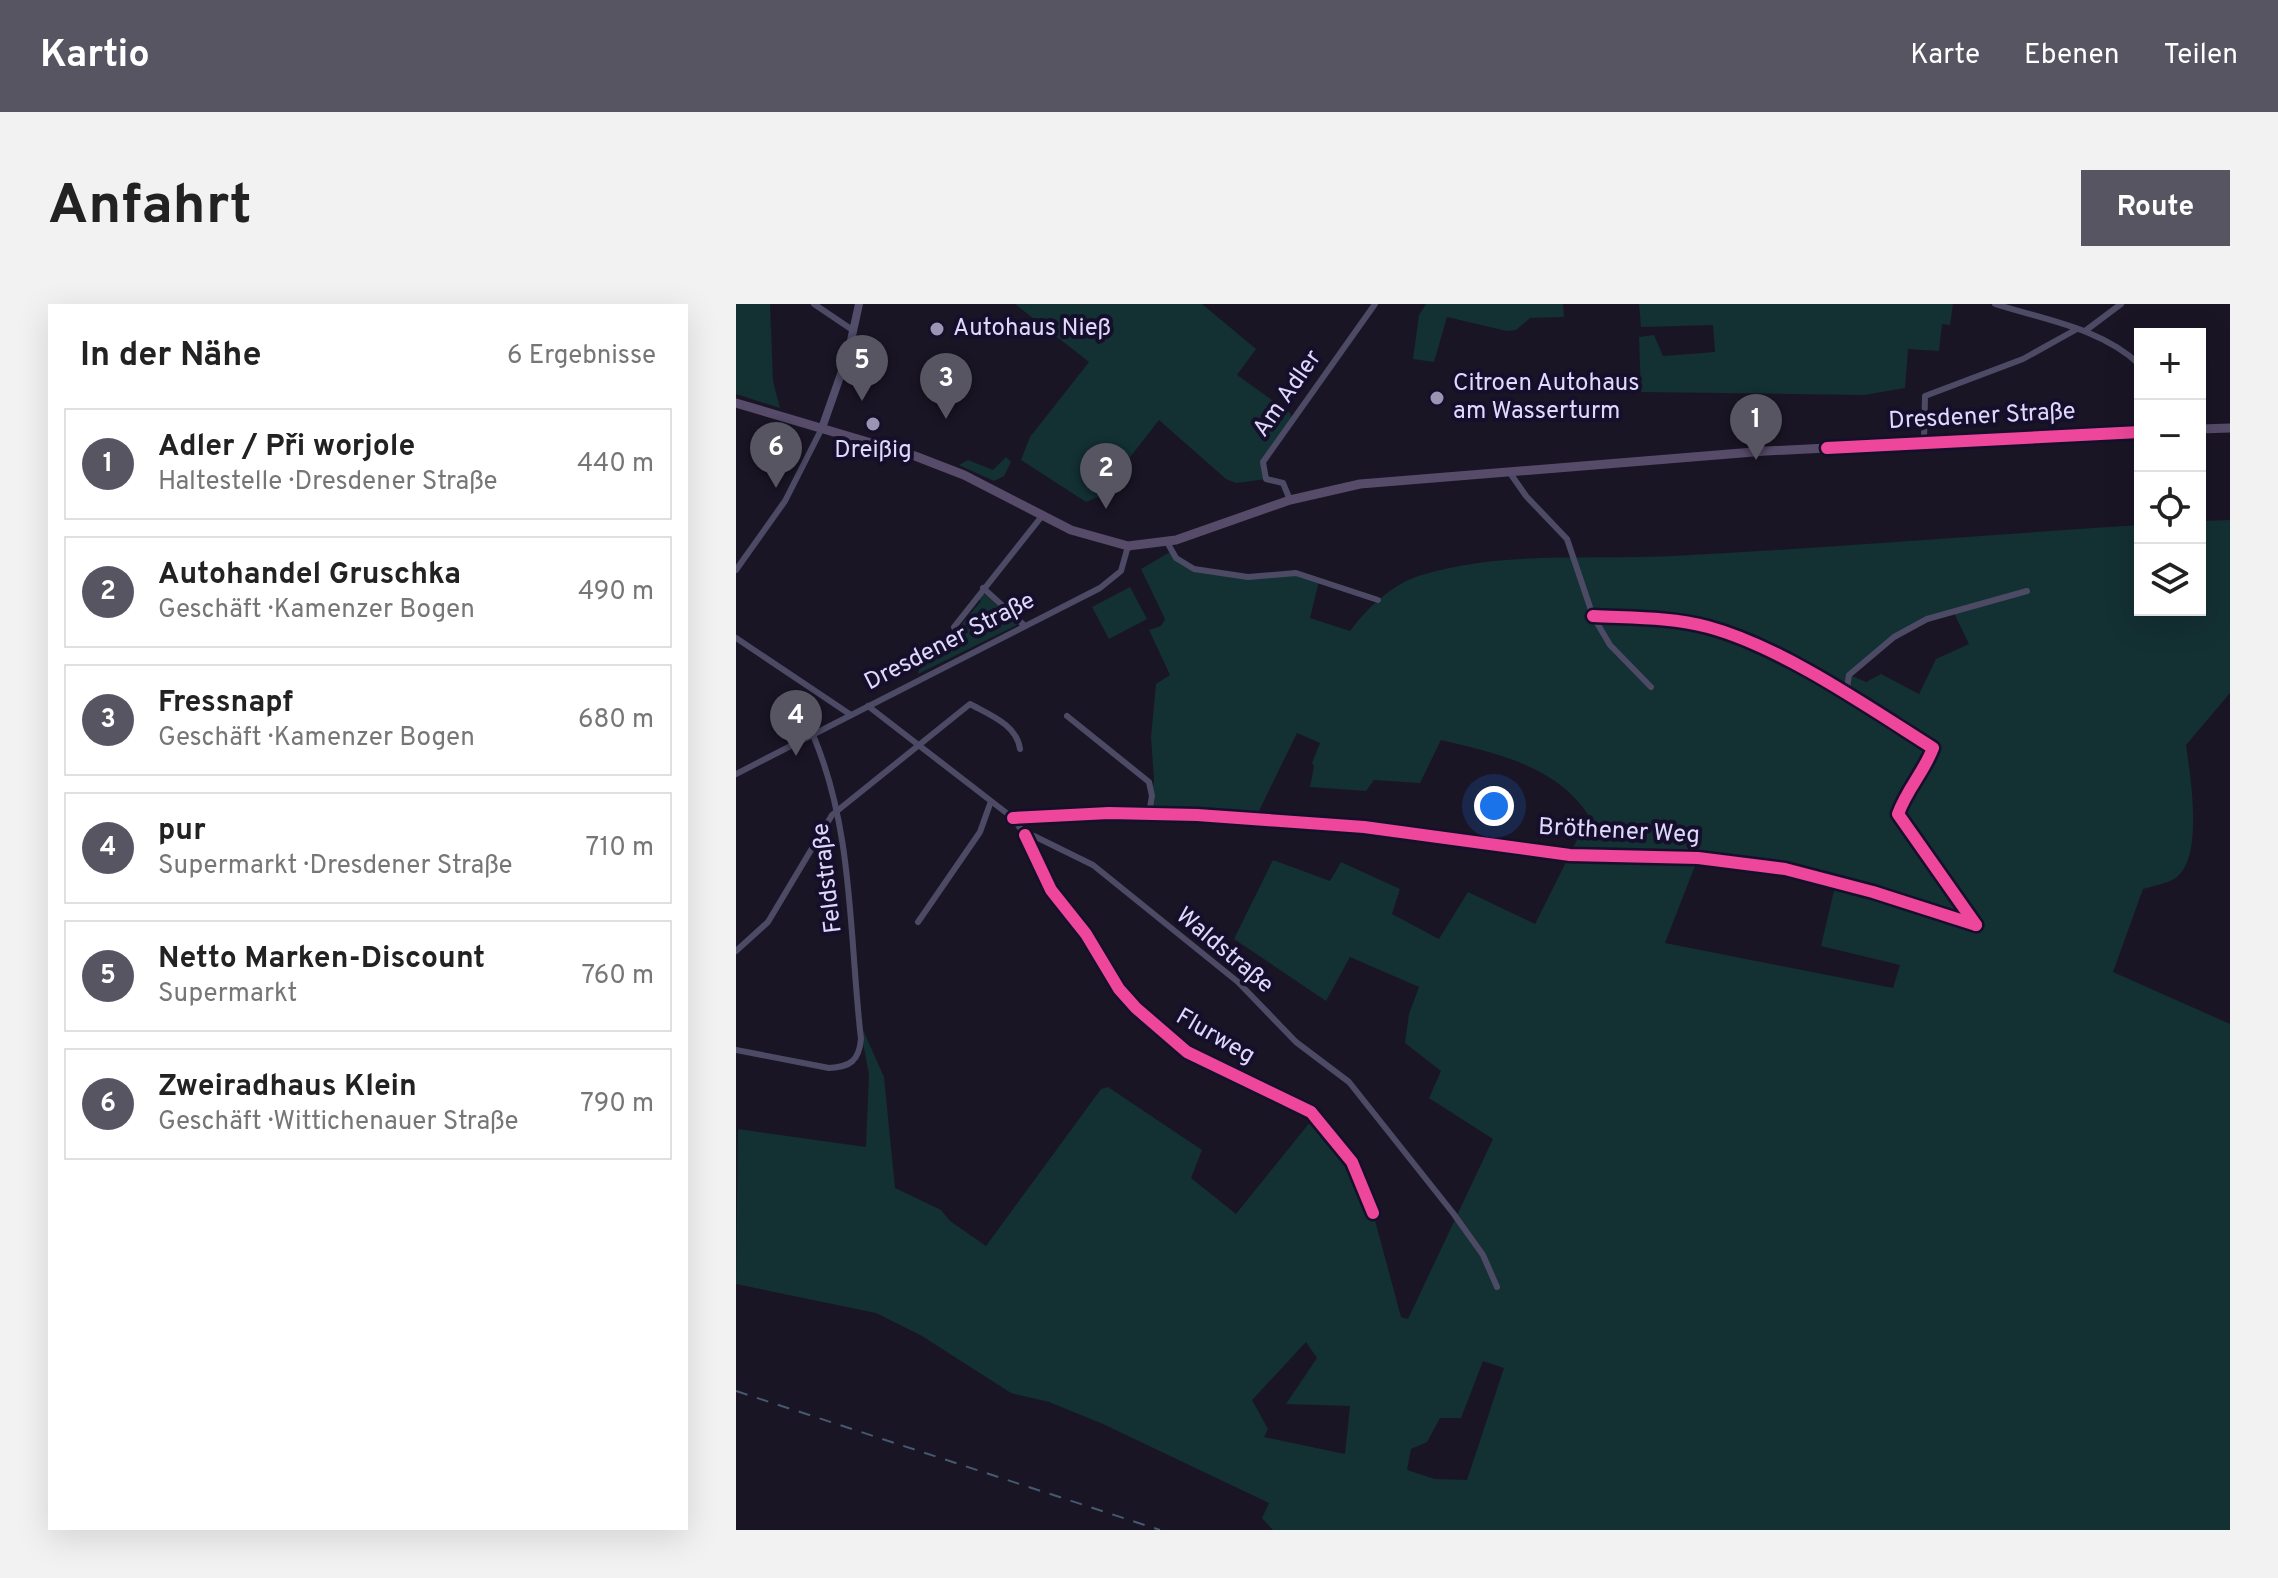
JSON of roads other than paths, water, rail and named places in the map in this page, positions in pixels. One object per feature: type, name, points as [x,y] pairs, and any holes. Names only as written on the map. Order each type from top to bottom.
[{"type":"main road","points":[[822,428],[854,331],[859,304]]},
{"type":"main road","points":[[736,403],[948,468],[1085,536],[1128,546]]},
{"type":"main road","points":[[2206,429],[2230,428]]},
{"type":"main road","name":"Dresdener Straße","points":[[1128,546],[1167,542],[1290,500],[1360,484],[1924,441],[2134,432]]},
{"type":"street","points":[[814,304],[854,331]]},
{"type":"street","name":"Am Adler","points":[[1290,500],[1283,483],[1266,479],[1263,462],[1375,304]]},
{"type":"street","points":[[1995,304],[2081,330],[2123,349],[2134,359]]},
{"type":"street","points":[[1924,441],[1925,396],[2023,359],[2081,330],[2121,304]]},
{"type":"street","points":[[736,570],[785,501],[822,428]]},
{"type":"street","points":[[1510,473],[1526,496],[1567,539],[1593,616],[1610,645],[1651,687]]},
{"type":"street","points":[[954,627],[1042,516]]},
{"type":"street","points":[[1167,542],[1176,558],[1194,569],[1248,577],[1296,573],[1378,600]]},
{"type":"street","name":"Dresdener Straße","points":[[736,774],[1115,578],[1125,563],[1128,546]]},
{"type":"street","points":[[983,588],[1025,626]]},
{"type":"street","points":[[1593,616],[1685,622],[1711,628],[1780,658],[1846,694],[1849,675],[1894,637],[1940,614],[2027,591]]},
{"type":"street","points":[[736,638],[851,715]]},
{"type":"street","name":"Bröthener Weg","points":[[1013,818],[1149,813],[1364,827],[1570,855],[1662,855],[1769,867],[1873,892],[1976,925],[1898,814],[1905,794],[1924,770],[1933,748],[1846,694]]},
{"type":"street","points":[[736,951],[768,922],[829,820],[970,704],[1013,731],[1019,737],[1020,749]]},
{"type":"street","points":[[868,706],[990,804],[1013,818],[1025,835]]},
{"type":"street","points":[[1067,716],[1149,782],[1152,796],[1149,813]]},
{"type":"street","name":"Feldstraße","points":[[736,1050],[810,1066],[844,1067],[858,1056],[859,1021],[838,811],[833,787],[813,735]]},
{"type":"street","points":[[918,922],[980,832],[990,804]]},
{"type":"street","name":"Flurweg","points":[[1025,835],[1051,890],[1086,934],[1119,989],[1136,1008],[1187,1052],[1311,1112],[1352,1162],[1373,1213]]},
{"type":"street","name":"Waldstraße","points":[[1025,835],[1034,836],[1093,865],[1238,982],[1296,1042],[1349,1082],[1453,1213],[1483,1255],[1497,1287]]},
{"type":"railway","points":[[736,1391],[1160,1530]]},
{"type":"place","name":"Autohaus Nieß","points":[[937,329]]},
{"type":"place","name":"Citroen Autohaus am Wasserturm","points":[[1437,398]]},
{"type":"place","name":"Netto Marken-Discount","points":[[862,401]]},
{"type":"place","name":"Fressnapf","points":[[946,419]]},
{"type":"place","name":"Dreißig","points":[[873,424]]},
{"type":"place","name":"Adler / Při worjole","points":[[1756,460]]},
{"type":"place","name":"Zweiradhaus Klein","points":[[776,488]]},
{"type":"place","name":"Autohandel Gruschka","points":[[1106,509]]},
{"type":"place","name":"pur","points":[[796,756]]}]
